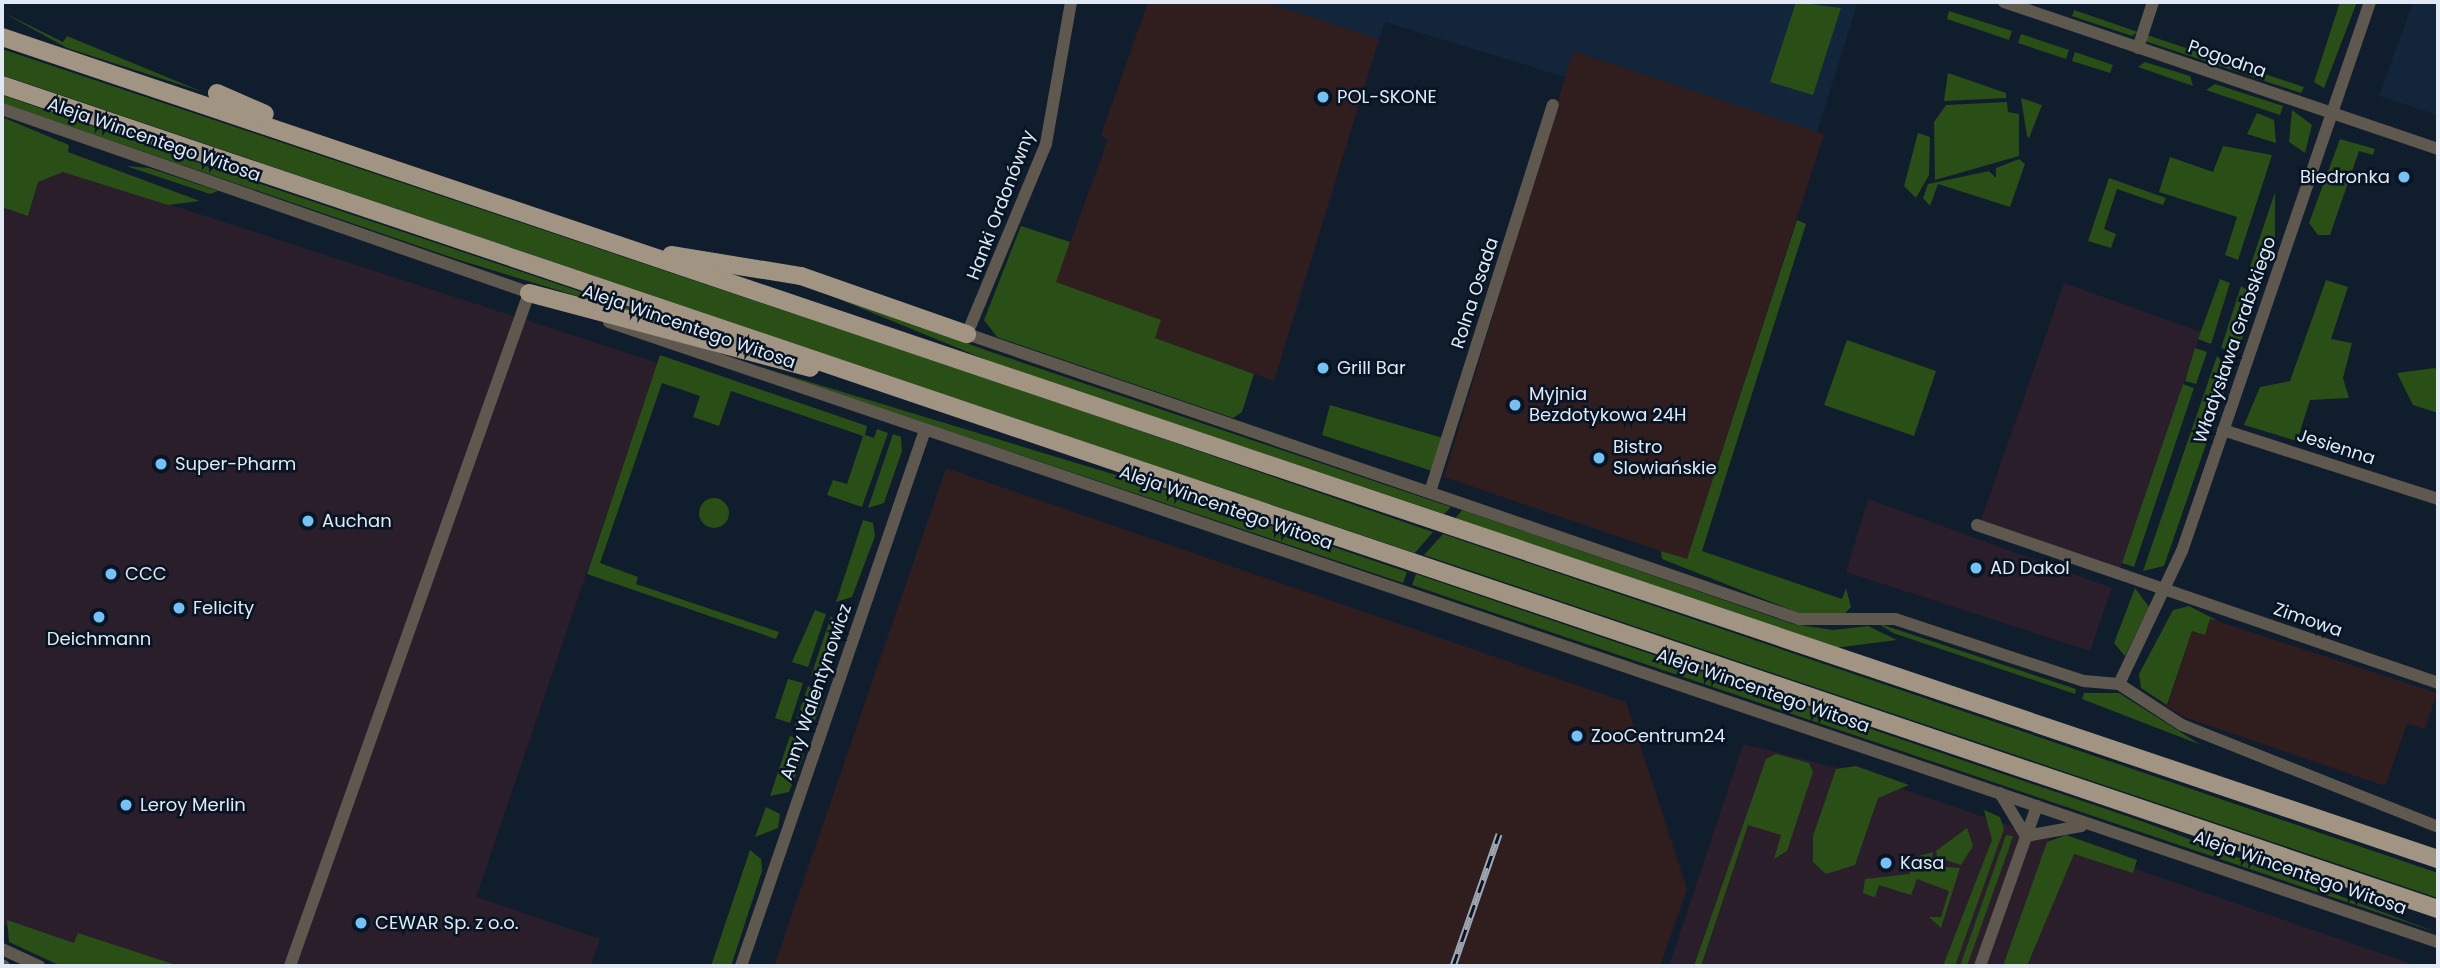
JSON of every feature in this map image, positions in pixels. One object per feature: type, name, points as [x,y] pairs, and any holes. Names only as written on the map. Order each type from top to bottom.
[{"type":"main road","points":[[2,37],[2438,859]]},
{"type":"main road","name":"Aleja Wincentego Witosa","points":[[2,85],[2438,909]]},
{"type":"main road","points":[[217,93],[344,151]]},
{"type":"main road","points":[[630,249],[801,276],[967,334]]},
{"type":"main road","points":[[529,293],[755,356],[862,376]]},
{"type":"main road","points":[[2354,831],[2438,847]]},
{"type":"main road","points":[[2407,899],[2438,915]]},
{"type":"street","name":"Hanki Ordonówny","points":[[967,334],[1046,144],[1071,2]]},
{"type":"street","name":"Pogodna","points":[[2004,2],[2438,149]]},
{"type":"street","points":[[2138,47],[2153,2]]},
{"type":"street","name":"Władysława Grabskiego","points":[[2119,684],[2167,590],[2370,2]]},
{"type":"street","name":"Rolna Osada","points":[[1430,492],[1553,105]]},
{"type":"street","name":"Aleja Wincentego Witosa","points":[[2,109],[925,430],[2438,942]]},
{"type":"street","points":[[290,966],[529,293]]},
{"type":"street","points":[[967,334],[1799,620],[1895,619],[2084,681],[2119,684],[2182,725],[2438,827]]},
{"type":"street","name":"Anny Walentynowicz","points":[[741,966],[925,430]]},
{"type":"street","name":"Jesienna","points":[[2223,430],[2438,499]]},
{"type":"street","name":"Zimowa","points":[[1977,525],[2438,683]]},
{"type":"street","points":[[2000,793],[2026,836]]},
{"type":"street","points":[[1980,966],[2037,806]]},
{"type":"street","points":[[2026,836],[2061,825],[2098,827]]},
{"type":"street","points":[[2,949],[39,966]]},
{"type":"shaded area","name":"POL-SKONE","points":[[1148,2],[1265,2],[1379,39],[1274,381],[1049,300],[1102,156],[1107,140],[1101,135]]},
{"type":"shaded area","points":[[1265,2],[1858,2],[1817,132],[1574,51],[1565,77],[1385,22],[1379,39]]},
{"type":"shaded area","points":[[2413,2],[2438,2],[2438,115],[2379,96]]},
{"type":"shaded area","points":[[1573,51],[1824,134],[1687,560],[1444,477]]},
{"type":"shaded area","points":[[2,150],[658,363],[476,897],[600,939],[591,966],[118,966],[2,925]]},
{"type":"shaded area","points":[[2064,283],[2201,332],[2120,569],[1981,520]]},
{"type":"shaded area","points":[[946,468],[1626,702],[1687,889],[1660,966],[774,966]]},
{"type":"shaded area","points":[[1868,499],[2112,588],[2090,651],[1846,572]]},
{"type":"shaded area","points":[[2211,619],[2437,693],[2425,729],[2407,724],[2385,786],[2184,717],[2158,701],[2168,705],[2192,631]]},
{"type":"shaded area","points":[[1743,744],[1850,771],[2418,966],[1669,966]]},
{"type":"green space","points":[[1796,2],[1841,8],[1813,95],[1770,82]]},
{"type":"green space","points":[[2340,2],[2357,2],[2324,88],[2314,82]]},
{"type":"green space","points":[[2074,10],[2138,32],[2132,36],[2072,16]]},
{"type":"green space","points":[[1949,11],[2012,31],[2009,40],[1947,19]]},
{"type":"green space","points":[[2,12],[63,42],[67,36],[203,92],[67,48]]},
{"type":"green space","points":[[2021,34],[2069,50],[2066,59],[2018,43]]},
{"type":"green space","points":[[2147,35],[2304,87],[2301,93],[2145,41]]},
{"type":"green space","points":[[2,49],[1033,394],[1433,532],[1415,553],[1088,443],[2,75]]},
{"type":"green space","points":[[2075,52],[2113,65],[2110,73],[2072,61]]},
{"type":"green space","points":[[2145,62],[2190,76],[2193,86],[2138,67]]},
{"type":"green space","points":[[1948,73],[2006,93],[2006,98],[1944,101]]},
{"type":"green space","points":[[2215,84],[2283,106],[2280,115],[2206,90]]},
{"type":"green space","points":[[2,95],[742,346],[459,260],[2,103]]},
{"type":"green space","points":[[2021,98],[2042,105],[2029,138],[2027,136]]},
{"type":"green space","points":[[2007,102],[2008,112],[2019,114],[2019,156],[1935,180],[1934,122],[1946,105]]},
{"type":"green space","points":[[2292,110],[2312,125],[2305,153],[2289,142]]},
{"type":"green space","points":[[2257,113],[2274,120],[2276,143],[2247,134]]},
{"type":"green space","points":[[2,117],[69,145],[68,152],[200,201],[168,205],[63,172],[38,182],[28,216],[2,207]]},
{"type":"green space","points":[[1918,133],[1930,137],[1929,175],[1916,198],[1904,186]]},
{"type":"green space","points":[[2340,139],[2375,149],[2373,155],[2359,151],[2330,235],[2318,235],[2309,223]]},
{"type":"green space","points":[[2223,146],[2272,155],[2238,260],[2225,255],[2237,217],[2159,192],[2170,157],[2213,172]]},
{"type":"green space","points":[[2019,159],[2025,164],[2010,207],[1938,184],[1930,206],[1923,198],[1928,184],[1989,171],[1996,178],[1996,168]]},
{"type":"green space","points":[[126,166],[149,168],[218,191],[210,194]]},
{"type":"green space","points":[[2109,178],[2166,198],[2163,205],[2117,189],[2104,229],[2116,234],[2111,248],[2088,241]]},
{"type":"green space","points":[[2275,192],[2275,238],[2267,262],[2249,270]]},
{"type":"green space","points":[[1797,220],[1806,224],[1702,551],[1842,599],[1846,588],[1851,607],[1845,613],[1799,613],[1662,559],[1661,551],[1687,559]]},
{"type":"green space","points":[[1021,226],[1070,242],[1056,282],[1161,320],[1155,338],[1254,374],[1242,412],[1233,418],[997,337],[984,320]]},
{"type":"green space","points":[[2220,279],[2230,283],[2211,344],[2198,339]]},
{"type":"green space","points":[[2326,280],[2348,287],[2331,339],[2352,343],[2343,378],[2349,398],[2310,400],[2297,441],[2244,425],[2260,387],[2290,381]]},
{"type":"green space","points":[[800,283],[994,353],[1451,507],[1444,514],[994,363]]},
{"type":"green space","points":[[2241,286],[2252,293],[2253,305],[2240,345],[2231,351],[2221,348]]},
{"type":"green space","points":[[1847,340],[1936,371],[1914,436],[1824,405]]},
{"type":"green space","points":[[2195,348],[2207,352],[2196,384],[2185,381]]},
{"type":"green space","points":[[660,355],[867,426],[865,435],[874,438],[877,429],[888,433],[862,507],[827,495],[833,480],[847,484],[863,436],[731,391],[719,426],[693,417],[700,396],[662,383],[600,563],[638,577],[636,584],[779,632],[776,639],[587,574]]},
{"type":"green space","points":[[2217,356],[2231,372],[2164,566],[2143,571]]},
{"type":"green space","points":[[737,360],[1159,488],[1407,572],[1403,583]]},
{"type":"green space","points":[[2435,368],[2438,375],[2438,413],[2413,405],[2397,373]]},
{"type":"green space","points":[[2183,384],[2194,388],[2134,567],[2122,563]]},
{"type":"green space","points":[[1330,405],[1443,438],[1432,471],[1322,435]]},
{"type":"green space","points":[[893,434],[901,437],[902,451],[884,503],[868,508]]},
{"type":"green space","points":[[714,498],[724,503],[729,513],[724,523],[714,528],[704,523],[699,513],[704,503]]},
{"type":"green space","points":[[1462,510],[1793,624],[1833,630],[1868,626],[1897,640],[1834,648],[1455,519]]},
{"type":"green space","points":[[863,520],[873,523],[875,536],[852,597],[836,602]]},
{"type":"green space","points":[[1443,534],[2438,873],[2438,898],[1424,555]]},
{"type":"green space","points":[[1416,574],[2144,822],[2438,933],[1412,585]]},
{"type":"green space","points":[[2135,588],[2149,607],[2125,656],[2114,643]]},
{"type":"green space","points":[[2189,606],[2218,621],[2210,619],[2205,635],[2192,631],[2167,705],[2141,688],[2139,674],[2173,610]]},
{"type":"green space","points":[[815,610],[826,614],[808,667],[792,662]]},
{"type":"green space","points":[[831,616],[843,631],[829,673],[818,678],[811,676]]},
{"type":"green space","points":[[1877,623],[2076,689],[2075,694],[1893,633]]},
{"type":"green space","points":[[788,679],[803,683],[790,723],[775,718]]},
{"type":"green space","points":[[808,686],[820,693],[822,703],[813,725],[803,729],[794,726]]},
{"type":"green space","points":[[2084,693],[2119,693],[2201,745],[2082,699]]},
{"type":"green space","points":[[790,736],[800,740],[804,755],[789,792],[770,796]]},
{"type":"green space","points":[[1776,754],[1809,763],[1813,772],[1787,851],[1774,859],[1781,835],[1748,825],[1701,966],[1694,966],[1766,759]]},
{"type":"green space","points":[[1856,766],[1909,785],[1878,798],[1855,865],[1826,874],[1813,862],[1813,836],[1836,769]]},
{"type":"green space","points":[[766,807],[780,814],[778,828],[755,837]]},
{"type":"green space","points":[[1984,810],[2000,817],[2004,829],[1955,966],[1943,966],[1992,840]]},
{"type":"green space","points":[[1967,828],[1973,846],[1961,865],[1937,857],[1936,851]]},
{"type":"green space","points":[[2006,835],[2013,836],[2008,851],[1967,966],[1960,966]]},
{"type":"green space","points":[[2066,835],[2137,860],[2133,873],[2074,854],[2027,966],[2003,966],[2047,842]]},
{"type":"green space","points":[[750,850],[761,859],[762,871],[731,966],[711,966]]},
{"type":"green space","points":[[1933,852],[1931,866],[1960,868],[1941,928],[1929,917],[1941,917],[1949,891],[1917,879],[1911,895],[1879,885],[1875,897],[1885,901],[1863,893],[1865,879],[1910,874],[1908,859]]},
{"type":"green space","points":[[7,920],[74,943],[78,933],[179,966],[61,966],[9,942]]},
{"type":"railway","points":[[1453,966],[1499,834]]},
{"type":"place","name":"POL-SKONE","points":[[1323,97]]},
{"type":"place","name":"Biedronka","points":[[2404,177]]},
{"type":"place","name":"Grill Bar","points":[[1323,368]]},
{"type":"place","name":"Myjnia Bezdotykowa 24H","points":[[1515,405]]},
{"type":"place","name":"Bistro Slowiańskie","points":[[1599,458]]},
{"type":"place","name":"Super-Pharm","points":[[161,464]]},
{"type":"place","name":"Auchan","points":[[308,521]]},
{"type":"place","name":"AD Dakol","points":[[1976,568]]},
{"type":"place","name":"CCC","points":[[111,574]]},
{"type":"place","name":"Felicity","points":[[179,608]]},
{"type":"place","name":"Deichmann","points":[[99,617]]},
{"type":"place","name":"ZooCentrum24","points":[[1577,736]]},
{"type":"place","name":"Leroy Merlin","points":[[126,805]]},
{"type":"place","name":"Kasa","points":[[1886,863]]},
{"type":"place","name":"CEWAR Sp. z o.o.","points":[[361,923]]}]
